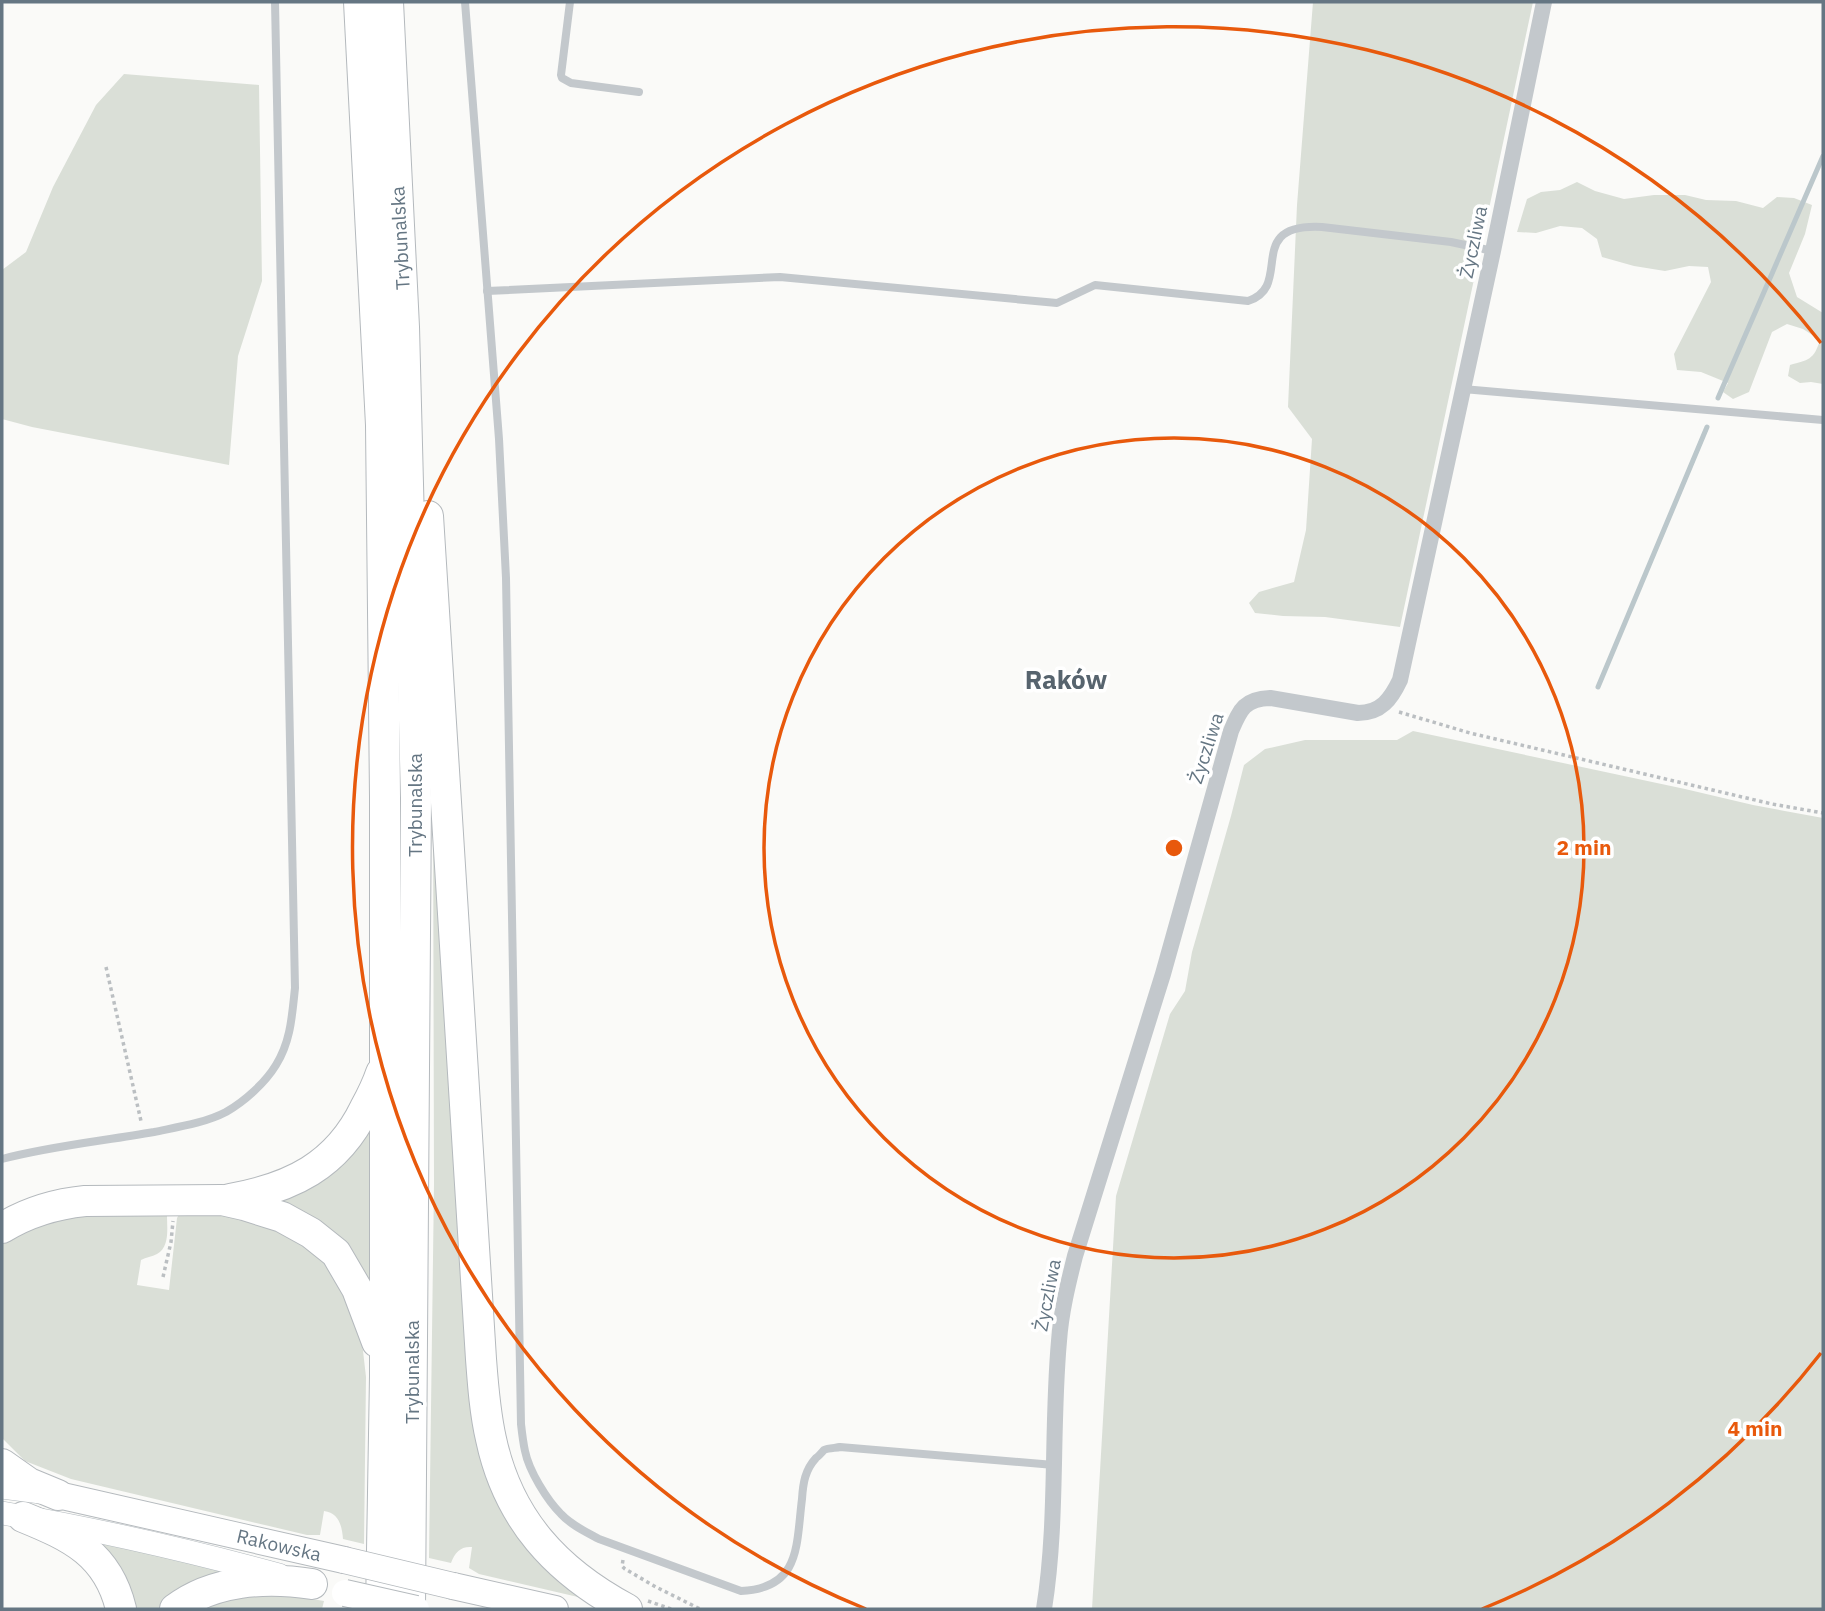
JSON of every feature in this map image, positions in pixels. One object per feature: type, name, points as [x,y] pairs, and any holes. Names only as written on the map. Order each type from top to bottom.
[{"type":"highway","name":"Trybunalska","points":[[359,2],[381,425],[385,797],[385,1376]]},
{"type":"highway","name":"Trybunalska","points":[[388,2],[404,327],[416,798],[410,1609]]},
{"type":"highway","points":[[404,327],[423,437],[487,1421],[499,1469],[511,1499],[526,1525],[545,1548],[578,1577],[594,1590],[627,1609]]},
{"type":"highway","points":[[222,1200],[283,1185],[314,1169],[334,1153],[350,1135],[362,1114],[379,1080],[385,1059]]},
{"type":"highway","points":[[2,1228],[25,1215],[68,1202],[106,1199],[222,1200],[282,1217],[311,1233],[336,1253],[351,1276],[370,1319],[385,1376],[381,1609]]},
{"type":"highway","points":[[2,1464],[29,1483],[58,1495]]},
{"type":"highway","points":[[13,1515],[60,1532],[89,1552],[110,1581],[121,1609]]},
{"type":"highway","points":[[175,1609],[192,1599],[230,1585],[285,1581],[312,1584]]},
{"type":"main road","name":"Rakowska","points":[[2,1487],[58,1495],[555,1609]]},
{"type":"main road","name":"Rakowska","points":[[13,1515],[110,1534],[312,1584]]},
{"type":"main road","points":[[312,1584],[416,1609]]},
{"type":"street","name":"Życzliwa","points":[[1044,1609],[1050,1565],[1059,1340],[1065,1296],[1163,974],[1231,731],[1245,705],[1260,698],[1368,713],[1387,702],[1400,680],[1544,2]]},
{"type":"lane","points":[[2,1159],[27,1152],[144,1134],[202,1121],[225,1112],[254,1091],[276,1065],[290,1034],[295,988],[275,2]]},
{"type":"lane","points":[[465,2],[499,439],[506,578],[521,1424],[525,1454],[548,1498],[561,1515],[579,1528],[599,1539],[741,1591],[759,1590],[777,1583],[790,1567],[796,1551],[804,1479],[812,1463],[824,1451],[840,1447],[1054,1465]]},
{"type":"lane","points":[[570,2],[562,78],[571,83],[639,92]]},
{"type":"lane","points":[[487,291],[780,277],[1057,303],[1095,285],[1248,301],[1257,298],[1268,286],[1276,244],[1289,230],[1300,227],[1322,227],[1451,242],[1493,251]]},
{"type":"lane","points":[[1463,390],[1823,421]]},
{"type":"path","points":[[1387,702],[1394,711],[1470,733],[1772,804],[1823,813]]},
{"type":"path","points":[[106,967],[144,1134]]},
{"type":"path","points":[[163,1277],[171,1242],[173,1199]]},
{"type":"path","points":[[626,1549],[622,1562],[625,1569],[701,1609]]},
{"type":"shaded area","points":[[1313,2],[1533,2],[1400,627],[1325,617],[1255,613],[1249,603],[1259,592],[1294,582],[1306,530],[1312,439],[1288,407],[1297,205]]},
{"type":"shaded area","points":[[124,74],[259,85],[262,281],[238,356],[229,465],[2,419],[2,270],[26,252],[53,187],[96,105]]},
{"type":"shaded area","points":[[1577,182],[1595,191],[1624,199],[1685,195],[1706,200],[1736,201],[1763,208],[1777,197],[1794,198],[1812,205],[1805,234],[1789,273],[1797,297],[1823,313],[1823,384],[1800,383],[1788,376],[1790,365],[1810,358],[1820,340],[1803,329],[1787,324],[1772,332],[1749,392],[1733,399],[1723,392],[1728,383],[1701,372],[1677,370],[1674,354],[1711,282],[1708,267],[1689,266],[1665,271],[1602,257],[1597,239],[1582,228],[1560,226],[1536,233],[1517,232],[1527,199],[1541,192],[1560,190]]},
{"type":"shaded area","points":[[1413,731],[1823,818],[1823,1609],[1092,1609],[1116,1196],[1170,1014],[1185,991],[1192,952],[1244,765],[1265,749],[1305,740],[1397,740]]},
{"type":"shaded area","points":[[433,788],[475,1405],[582,1592],[578,1597],[479,1574],[469,1568],[472,1547],[459,1550],[451,1563],[429,1558],[434,1184]]},
{"type":"shaded area","points":[[371,1126],[369,1285],[276,1204]]},
{"type":"shaded area","points":[[165,1211],[166,1242],[157,1254],[141,1260],[137,1285],[169,1290],[177,1218],[180,1213],[232,1213],[291,1231],[340,1276],[362,1342],[366,1377],[364,1544],[343,1539],[339,1521],[329,1512],[324,1511],[320,1535],[307,1535],[71,1479],[25,1461],[2,1438],[2,1245],[39,1224],[59,1219],[101,1213]]},
{"type":"shaded area","points":[[89,1537],[251,1573],[187,1590],[160,1609],[131,1609]]},
{"type":"shaded area","points":[[271,1592],[324,1601],[322,1609],[194,1609],[217,1600]]},
{"type":"waterway","points":[[1718,398],[1823,156]]},
{"type":"waterway","points":[[1598,687],[1707,427]]},
{"type":"district","name":"Raków","points":[[1066,680]]}]
